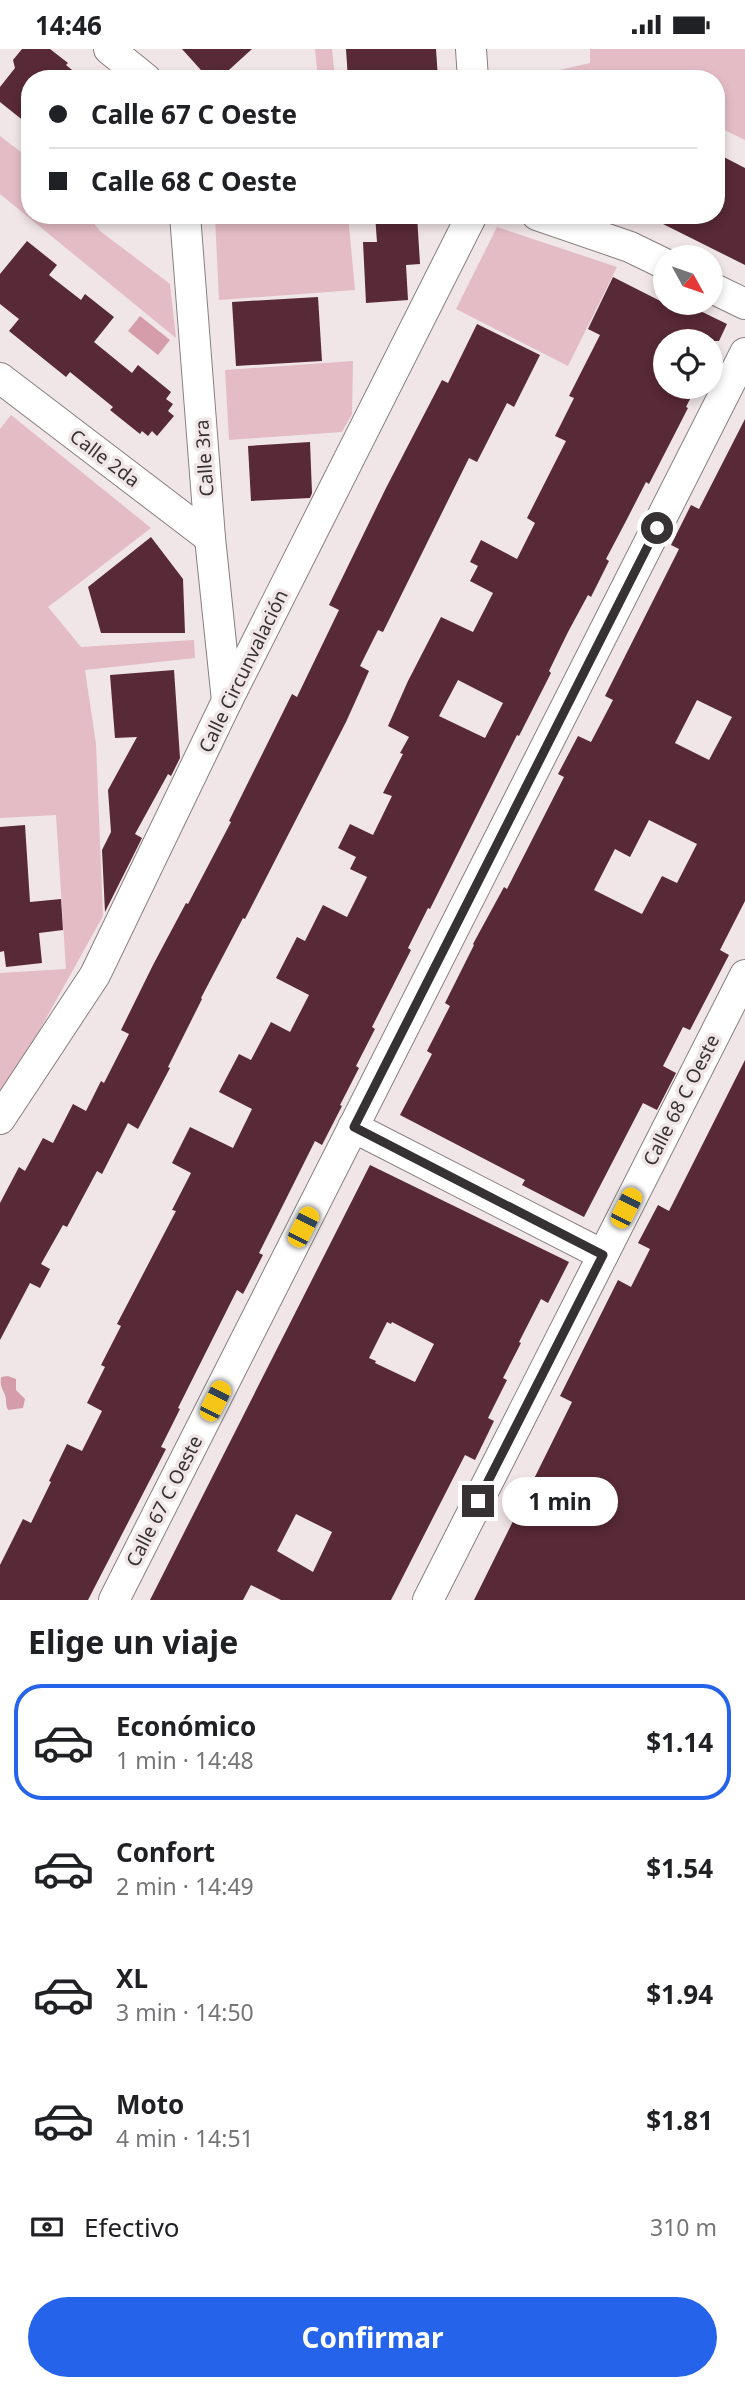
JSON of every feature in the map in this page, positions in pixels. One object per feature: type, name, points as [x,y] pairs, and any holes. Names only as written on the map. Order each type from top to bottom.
[{"type":"street","points":[[108,49],[135,70]]},
{"type":"street","points":[[471,49],[472,70]]},
{"type":"street","name":"Calle 3ra","points":[[186,224],[210,538],[227,701]]},
{"type":"street","name":"Calle Circunvalación","points":[[0,1119],[95,975],[227,701],[467,224]]},
{"type":"street","points":[[563,224],[630,247],[653,258]]},
{"type":"street","points":[[723,293],[745,304]]},
{"type":"street","name":"Calle 67 C Oeste","points":[[114,1600],[745,353]]},
{"type":"street","name":"Calle 2da","points":[[0,377],[210,538]]},
{"type":"street","name":"Calle 68 C Oeste","points":[[428,1600],[745,975]]},
{"type":"street","points":[[354,1127],[603,1255]]},
{"type":"shaded area","points":[[315,49],[332,49],[334,70],[317,70]]},
{"type":"shaded area","points":[[590,49],[745,49],[745,140],[725,130],[725,70],[559,70],[590,63]]},
{"type":"shaded area","points":[[0,136],[21,152],[21,211],[0,194]]},
{"type":"shaded area","points":[[37,224],[94,224],[170,284],[176,338]]},
{"type":"shaded area","points":[[215,224],[349,224],[355,290],[219,300]]},
{"type":"shaded area","points":[[497,227],[617,267],[568,366],[456,309]]},
{"type":"shaded area","points":[[140,316],[170,340],[158,355],[128,331]]},
{"type":"shaded area","points":[[353,361],[352,414],[342,432],[229,440],[225,370]]},
{"type":"shaded area","points":[[11,415],[151,528],[48,607],[81,647],[194,640],[195,658],[85,670],[96,744],[103,916],[29,1049],[0,1091],[0,973],[66,969],[56,815],[0,818],[0,429]]},
{"type":"shaded area","points":[[1,1377],[16,1379],[16,1390],[25,1399],[23,1408],[8,1410]]},
{"type":"building","points":[[22,49],[50,49],[68,63],[66,65],[72,70],[21,70],[21,119],[0,102],[0,87],[15,68],[13,60]]},
{"type":"building","points":[[182,49],[252,49],[229,70],[201,70]]},
{"type":"building","points":[[346,49],[436,49],[437,70],[347,70]]},
{"type":"building","points":[[725,158],[745,168],[745,265],[723,254],[723,245],[705,245],[663,224],[725,224]]},
{"type":"building","points":[[376,224],[418,224],[420,264],[406,265],[408,300],[366,303],[363,242],[377,242]]},
{"type":"building","points":[[27,241],[57,265],[49,275],[81,300],[85,294],[114,317],[94,342],[132,373],[138,365],[171,392],[166,399],[173,404],[168,411],[174,416],[157,436],[152,431],[148,436],[142,431],[140,434],[110,410],[113,407],[70,372],[66,377],[9,331],[19,319],[0,304],[0,274]]},
{"type":"building","points":[[613,277],[653,297],[653,315],[708,315],[727,324],[723,332],[723,329],[653,329],[653,399],[690,399],[686,407],[688,408],[606,559],[609,561],[591,597],[588,595],[568,632],[549,671],[551,673],[430,909],[428,908],[408,948],[411,950],[372,1027],[375,1029],[356,1066],[359,1068],[340,1105],[342,1106],[322,1145],[315,1141],[259,1253],[263,1255],[243,1294],[237,1290],[178,1408],[180,1409],[161,1447],[166,1449],[88,1600],[0,1600],[0,1565],[23,1519],[31,1523],[67,1444],[82,1451],[102,1411],[87,1403],[105,1367],[101,1365],[121,1326],[117,1324],[176,1211],[172,1210],[191,1173],[172,1163],[190,1127],[233,1148],[252,1109],[219,1092],[239,1054],[251,1060],[271,1022],[290,1032],[309,995],[276,978],[297,937],[305,941],[323,905],[347,917],[367,877],[350,869],[356,857],[338,848],[350,824],[373,835],[392,796],[383,793],[409,737],[388,726],[441,617],[473,632],[493,593],[470,581],[478,566],[470,562],[481,540],[517,559],[535,523],[527,518],[566,441],[555,436],[574,398],[569,396],[600,335],[588,329]],"holes":[[[458,680],[503,703],[485,738],[439,716]]]},
{"type":"building","points":[[318,297],[322,361],[236,366],[232,302]]},
{"type":"building","points":[[477,324],[540,355],[514,407],[507,403],[477,462],[469,458],[383,632],[378,630],[360,666],[369,671],[346,722],[245,919],[243,918],[201,998],[168,1067],[170,1068],[138,1129],[128,1123],[102,1174],[97,1171],[67,1227],[63,1225],[41,1264],[50,1269],[40,1288],[30,1283],[0,1340],[0,1203],[19,1167],[25,1171],[43,1138],[53,1143],[73,1104],[86,1111],[101,1081],[104,1083],[129,1034],[121,1030],[153,965],[231,822],[229,821],[292,694],[297,697],[339,610],[329,605],[386,488],[442,380],[448,383]]},
{"type":"building","points":[[745,419],[745,901],[720,950],[729,955],[690,1030],[683,1027],[663,1066],[676,1073],[657,1110],[643,1103],[584,1217],[522,1185],[525,1180],[400,1115],[432,1054],[427,1051],[450,1006],[445,1003],[473,944],[504,887],[507,889],[564,777],[558,774],[578,736],[591,742],[613,700],[605,696],[679,549],[671,545],[691,505],[699,509]],"holes":[[[697,700],[732,717],[709,760],[675,743]],[[649,820],[697,844],[677,883],[662,876],[642,914],[594,890],[615,849],[630,857]]]},
{"type":"building","points":[[310,442],[310,498],[251,501],[248,446]]},
{"type":"building","points":[[151,537],[183,579],[185,633],[101,633],[88,587]]},
{"type":"building","points":[[174,670],[180,758],[171,776],[168,774],[135,834],[142,838],[105,912],[102,850],[111,832],[108,790],[137,737],[115,738],[110,675]]},
{"type":"building","points":[[25,825],[30,902],[61,899],[63,930],[39,933],[42,963],[6,967],[4,951],[0,952],[0,827]]},
{"type":"building","points":[[745,1060],[745,1600],[474,1600],[572,1402],[560,1396],[618,1280],[631,1287],[650,1249],[638,1243],[658,1205],[669,1211]]},
{"type":"building","points":[[370,1165],[569,1262],[548,1303],[541,1299],[519,1342],[521,1343],[503,1378],[507,1380],[488,1418],[494,1421],[475,1460],[465,1455],[391,1600],[281,1600],[251,1585],[243,1600],[150,1600]],"holes":[[[387,1322],[392,1322],[434,1344],[415,1382],[369,1358]],[[296,1514],[332,1532],[313,1572],[277,1551]]]},
{"type":"route","points":[[478,1501],[603,1255],[354,1127],[657,528]]}]
